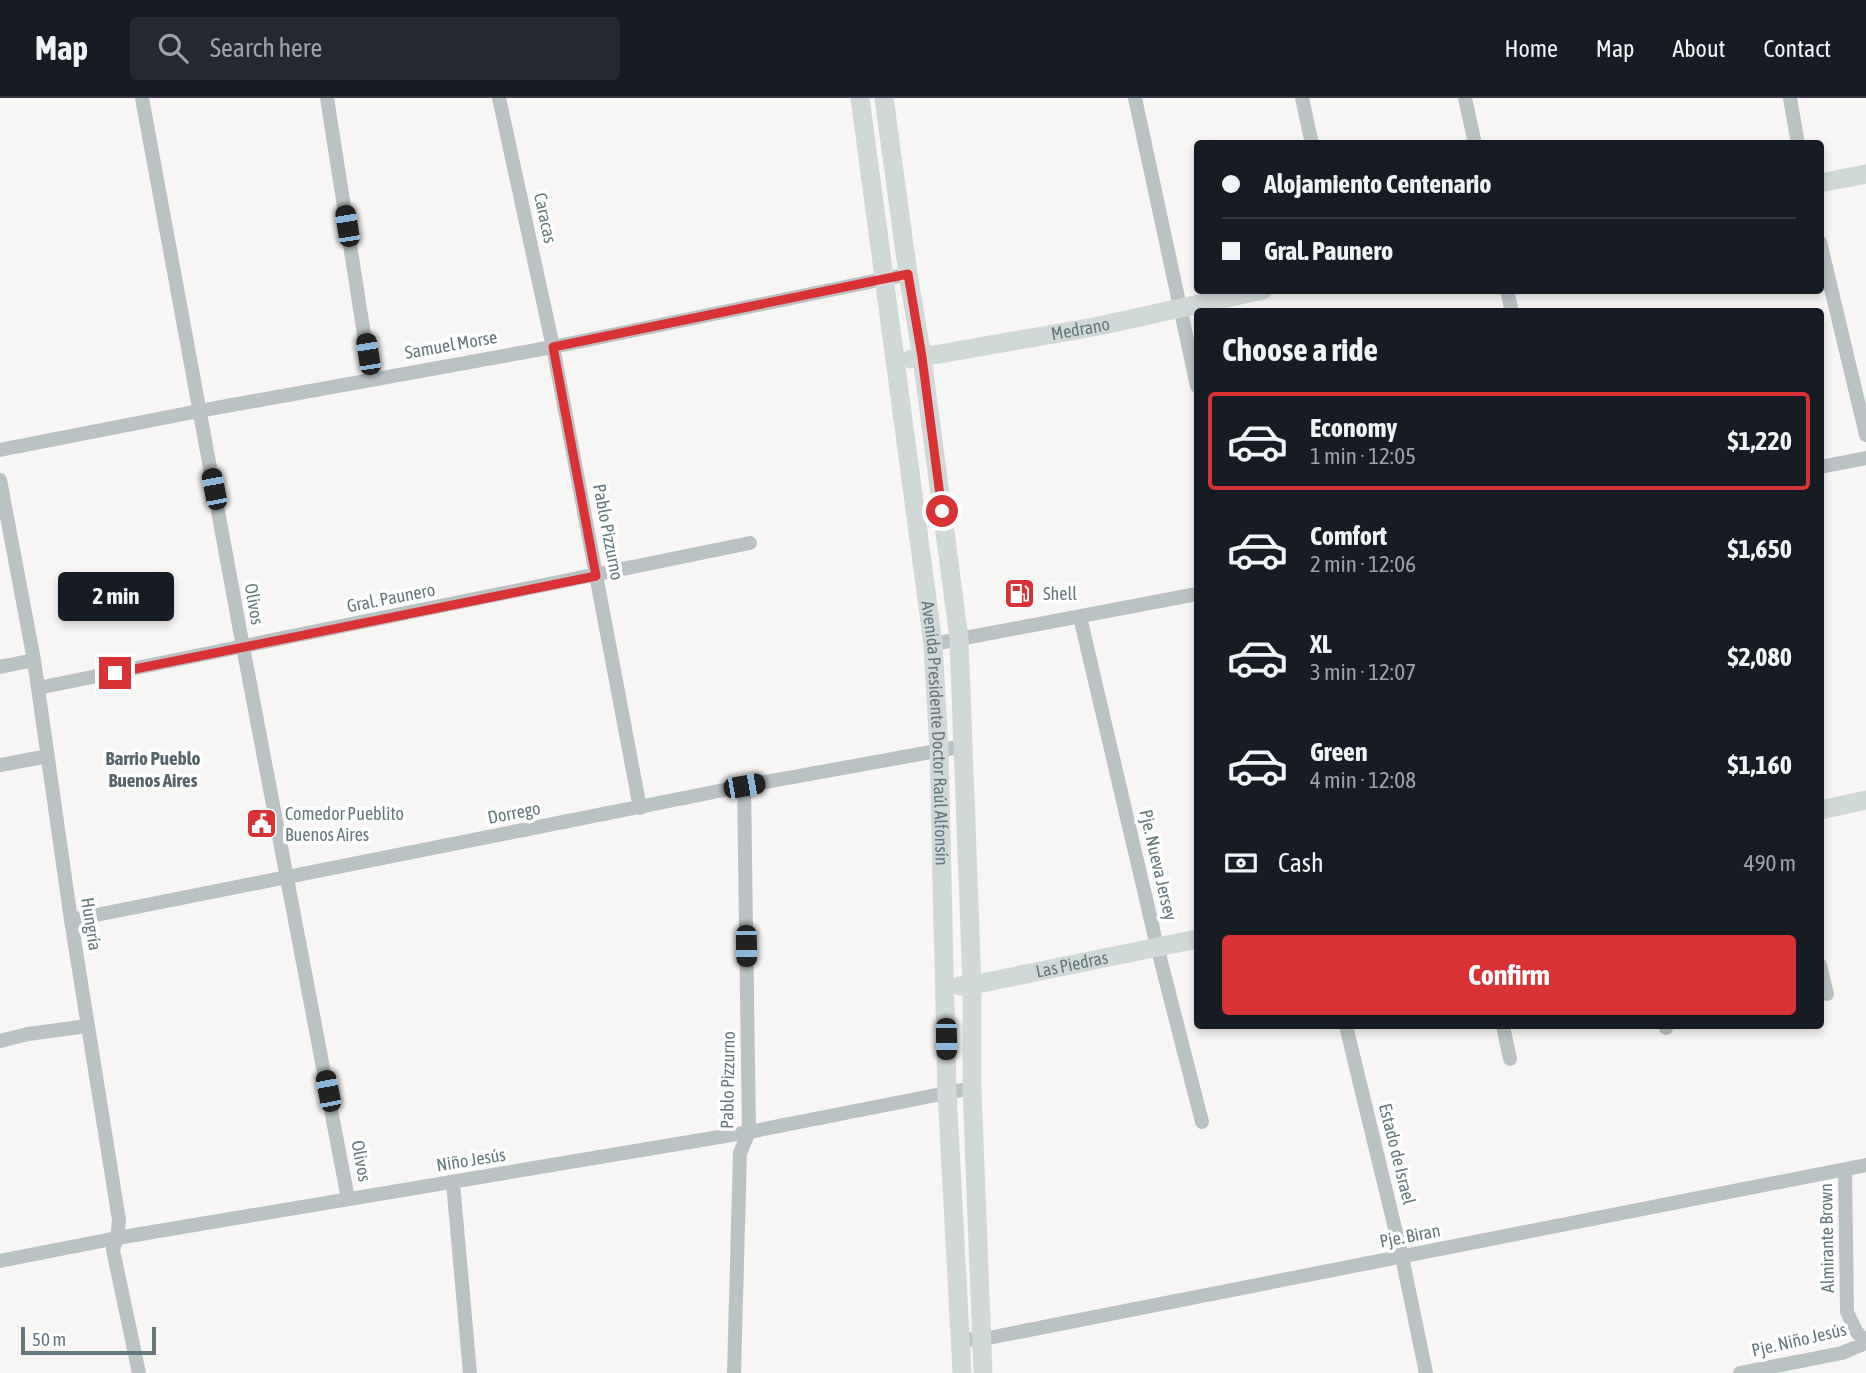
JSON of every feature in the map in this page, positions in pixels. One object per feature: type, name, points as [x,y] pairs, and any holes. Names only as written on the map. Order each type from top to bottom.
[{"type":"main road","name":"Avenida Presidente Doctor Raúl Alfonsín","points":[[860,98],[933,644],[939,751],[947,1092],[962,1373]]},
{"type":"main road","points":[[884,98],[908,274]]},
{"type":"main road","points":[[1824,182],[1866,174]]},
{"type":"main road","name":"Avenida Presidente Doctor Raúl Alfonsín","points":[[908,274],[922,357],[959,639],[972,985],[972,1088],[984,1373]]},
{"type":"main road","name":"Medrano","points":[[896,362],[1099,326],[1245,294]]},
{"type":"main road","points":[[1824,809],[1866,800]]},
{"type":"main road","name":"Las Piedras","points":[[945,986],[972,985],[1194,940]]},
{"type":"street","name":"Olivos","points":[[142,98],[348,1199]]},
{"type":"street","points":[[327,98],[372,379]]},
{"type":"street","name":"Caracas","points":[[499,98],[553,347]]},
{"type":"street","points":[[1135,98],[1194,372]]},
{"type":"street","points":[[1302,98],[1311,140]]},
{"type":"street","points":[[1465,98],[1474,140]]},
{"type":"street","points":[[1790,98],[1797,140]]},
{"type":"street","points":[[1824,259],[1866,435]]},
{"type":"street","name":"Samuel Morse","points":[[0,450],[553,347],[908,274]]},
{"type":"street","name":"Pablo Pizzurno","points":[[553,347],[640,808]]},
{"type":"street","points":[[1824,466],[1866,458]]},
{"type":"street","name":"Hungría","points":[[0,480],[34,660],[118,1220],[113,1250],[139,1373]]},
{"type":"street","name":"Gral. Paunero","points":[[38,688],[750,543]]},
{"type":"street","points":[[933,644],[1194,595]]},
{"type":"street","name":"Pje. Nueva Jersey","points":[[1080,617],[1157,946],[1202,1122]]},
{"type":"street","points":[[0,667],[34,660]]},
{"type":"street","name":"Dorrego","points":[[71,920],[744,786],[964,746]]},
{"type":"street","points":[[0,765],[48,756]]},
{"type":"street","name":"Pablo Pizzurno","points":[[734,1373],[740,1153],[749,1132],[744,786]]},
{"type":"street","points":[[1824,982],[1827,994]]},
{"type":"street","points":[[0,1041],[28,1034],[88,1026]]},
{"type":"street","name":"Estado de Israel","points":[[1347,1029],[1402,1258],[1426,1373]]},
{"type":"street","points":[[1504,1029],[1510,1059]]},
{"type":"street","name":"Niño Jesús","points":[[0,1261],[117,1238],[749,1132],[972,1088]]},
{"type":"street","name":"Pje. Biran","points":[[961,1340],[984,1339],[1866,1166]]},
{"type":"street","name":"Almirante Brown","points":[[1845,1170],[1847,1311],[1856,1331],[1866,1343]]},
{"type":"street","points":[[453,1183],[470,1373]]},
{"type":"street","name":"Pje. Niño Jesús","points":[[1740,1373],[1842,1353],[1866,1343]]},
{"type":"place","name":"Shell","points":[[1020,594]]},
{"type":"place","name":"Comedor Pueblito Buenos Aires","points":[[262,824]]},
{"type":"district","name":"Barrio Pueblo Buenos Aires","points":[[153,769]]},
{"type":"route","points":[[115,673],[596,576],[553,347],[908,274],[942,511]]}]
